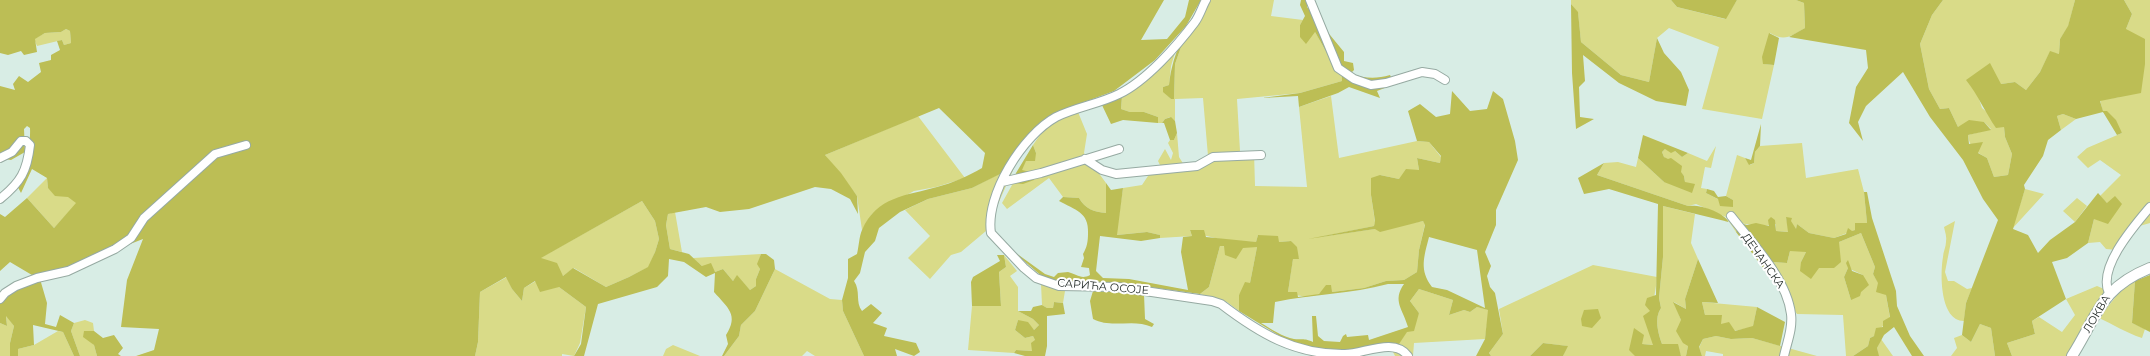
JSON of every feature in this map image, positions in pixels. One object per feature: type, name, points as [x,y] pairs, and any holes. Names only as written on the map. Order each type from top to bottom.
[{"type":"main road","name":"ЛОКВА","points":[[2072,356],[2110,293],[2123,282],[2150,268]]},
{"type":"street","name":"САРИЋА ОСОЈЕ","points":[[1206,0],[1196,21],[1166,55],[1140,80],[1119,94],[1063,113],[1037,130],[1009,168],[1002,182],[991,212],[991,233],[996,240],[1036,278],[1058,286],[1118,287],[1212,301],[1221,304],[1270,338],[1311,351],[1347,354],[1385,347],[1405,351],[1408,356]]},
{"type":"street","points":[[1312,1],[1338,68],[1354,79],[1371,85],[1386,83],[1422,72],[1435,74],[1444,80]]},
{"type":"street","points":[[0,158],[12,152],[21,141],[26,141],[30,144],[22,177],[15,187],[0,199]]},
{"type":"street","points":[[0,299],[5,293],[16,286],[37,278],[68,271],[115,249],[131,238],[144,218],[215,154],[246,145]]},
{"type":"street","points":[[1002,182],[1041,173],[1119,149]]},
{"type":"street","points":[[1085,159],[1102,170],[1116,174],[1197,166],[1213,157],[1261,155]]},
{"type":"street","points":[[2110,293],[2106,283],[2107,273],[2126,237],[2150,207]]},
{"type":"street","name":"ДЕЧАНСКА","points":[[1730,216],[1764,259],[1786,295],[1792,314],[1792,327],[1784,356]]},
{"type":"green space","points":[[1210,0],[1274,0],[1271,16],[1303,20],[1300,25],[1315,32],[1328,55],[1341,66],[1342,81],[1300,93],[1237,99],[1240,151],[1254,152],[1255,186],[1307,187],[1299,107],[1331,96],[1339,158],[1417,141],[1429,142],[1441,157],[1440,163],[1417,158],[1419,170],[1399,179],[1380,175],[1371,195],[1375,222],[1374,226],[1320,237],[1423,221],[1425,224],[1419,250],[1417,272],[1404,280],[1386,281],[1364,288],[1332,292],[1323,291],[1319,294],[1311,296],[1301,296],[1288,292],[1293,258],[1299,259],[1291,241],[1279,242],[1258,235],[1256,242],[1231,241],[1206,236],[1190,230],[1192,236],[1160,238],[1160,235],[1147,232],[1116,235],[1123,188],[1142,185],[1150,173],[1163,171],[1158,161],[1165,149],[1171,160],[1173,153],[1168,143],[1170,140],[1174,140],[1177,133],[1179,157],[1184,165],[1197,163],[1208,156],[1203,98],[1175,99],[1175,121],[1170,117],[1165,119],[1162,123],[1158,123],[1158,117],[1144,112],[1130,112],[1121,109],[1122,96],[1177,46],[1171,66],[1169,85],[1163,87],[1163,91],[1171,99],[1174,99],[1175,64],[1181,47],[1197,25]]},
{"type":"green space","points":[[1571,0],[1671,0],[1677,7],[1725,19],[1737,0],[1796,0],[1804,3],[1805,28],[1788,37],[1775,36],[1770,33],[1764,64],[1774,65],[1762,119],[1702,109],[1719,47],[1669,28],[1657,38],[1649,82],[1621,75],[1581,42],[1578,13],[1571,4]]},
{"type":"green space","points":[[1943,0],[2075,0],[2068,27],[2060,39],[2059,54],[2050,52],[2040,72],[2026,90],[2015,82],[2001,84],[1978,96],[1982,108],[2004,127],[2005,137],[2012,154],[2008,175],[1994,177],[1987,158],[1976,151],[1970,143],[1968,135],[1991,129],[1984,122],[1958,127],[1949,108],[1940,109],[1929,89],[1920,44],[1932,15]]},
{"type":"green space","points":[[2124,0],[2150,0],[2150,223],[2136,227],[2117,250],[2106,249],[2100,242],[2088,243],[2094,219],[2107,203],[2100,196],[2121,175],[2100,160],[2088,168],[2077,157],[2087,148],[2122,133],[2103,112],[2100,100],[2120,97],[2126,29],[2132,14]]},
{"type":"green space","points":[[66,29],[70,31],[71,43],[64,45],[62,40],[37,46],[34,39],[45,33],[61,32]]},
{"type":"green space","points":[[1078,112],[1087,134],[1084,153],[1106,183],[1106,213],[1090,209],[1081,202],[1079,198],[1063,197],[1049,178],[1007,209],[1002,203],[1026,160],[1036,153],[1033,145],[1038,137],[1051,124]]},
{"type":"green space","points":[[2063,114],[2076,119],[2061,130],[2057,116]]},
{"type":"green space","points":[[918,116],[965,178],[936,187],[914,191],[872,214],[862,230],[857,196],[825,155]]},
{"type":"green space","points":[[1030,132],[986,231],[961,252],[951,255],[930,279],[908,258],[930,236],[905,210],[928,199],[972,188],[999,174]]},
{"type":"green space","points":[[1802,143],[1806,178],[1858,169],[1864,192],[1867,223],[1855,230],[1834,238],[1809,233],[1797,224],[1796,230],[1786,217],[1789,232],[1776,231],[1776,224],[1764,226],[1741,223],[1736,232],[1726,217],[1696,204],[1688,206],[1597,175],[1604,163],[1618,162],[1636,167],[1638,158],[1664,182],[1685,182],[1684,176],[1664,157],[1662,152],[1665,149],[1675,151],[1682,157],[1688,153],[1707,161],[1716,146],[1711,168],[1705,167],[1701,188],[1707,189],[1706,193],[1733,207],[1733,200],[1726,196],[1737,155],[1745,158],[1750,165],[1754,163],[1755,152],[1760,146]]},
{"type":"green space","points":[[47,178],[48,188],[68,196],[77,203],[54,228],[27,198]]},
{"type":"green space","points":[[2025,189],[2044,194],[2012,229]]},
{"type":"green space","points":[[2077,198],[2087,206],[2075,222],[2063,211]]},
{"type":"green space","points":[[642,201],[655,221],[659,239],[649,267],[606,287],[574,268],[563,276],[540,258]]},
{"type":"green space","points":[[1663,206],[1695,214],[1691,243],[1698,259],[1685,299],[1686,309],[1674,302],[1681,320],[1688,346],[1686,356],[1681,356],[1677,344],[1662,344],[1658,330],[1657,321],[1661,308],[1659,298],[1663,257]]},
{"type":"green space","points":[[675,212],[682,252],[670,249],[666,225],[668,214]]},
{"type":"green space","points":[[1955,221],[1945,272],[1948,281],[1954,281],[1967,289],[1972,288],[1966,303],[1964,321],[1956,319],[1950,313],[1943,295],[1942,285],[1943,255],[1946,246],[1946,234],[1944,227]]},
{"type":"green space","points":[[1861,233],[1875,267],[1873,274],[1886,295],[1890,318],[1874,336],[1870,338],[1868,346],[1853,356],[1846,356],[1843,315],[1797,314],[1777,286],[1780,278],[1771,262],[1787,263],[1790,251],[1800,250],[1806,252],[1801,262],[1819,268],[1834,268],[1839,242]],"holes":[[[1848,268],[1863,275],[1851,300],[1844,277]]]},
{"type":"green space","points":[[1220,246],[1257,247],[1250,283],[1239,295],[1239,311],[1227,302],[1200,294],[1209,287]]},
{"type":"green space","points":[[761,254],[758,264],[760,269],[756,279],[756,286],[750,290],[737,276],[733,281],[723,269],[715,272],[702,266],[693,258]]},
{"type":"green space","points":[[1004,255],[1017,271],[1010,276],[1018,287],[1018,311],[1033,319],[1039,325],[1034,330],[1018,320],[1015,330],[1025,338],[1033,336],[1035,340],[1033,351],[1016,350],[1014,353],[968,350],[972,306],[1001,306],[999,272],[1006,267]]},
{"type":"green space","points":[[1593,265],[1657,277],[1651,319],[1654,345],[1641,344],[1635,356],[1563,356],[1567,346],[1543,343],[1530,356],[1491,356],[1489,353],[1503,334],[1499,309]]},
{"type":"green space","points":[[775,269],[830,299],[842,300],[843,311],[864,356],[815,356],[807,351],[802,356],[724,356],[739,336],[741,325],[755,311]]},
{"type":"green space","points":[[507,277],[512,289],[522,301],[524,288],[536,281],[559,287],[586,307],[580,343],[574,356],[562,354],[562,356],[475,356],[478,342],[480,292]]},
{"type":"green space","points":[[2135,281],[2132,323],[2145,329],[2142,338],[2130,334],[2099,318],[2121,290]]},
{"type":"green space","points":[[1041,284],[1065,291],[1063,303],[1054,302],[1053,308],[1047,308],[1042,305]]},
{"type":"green space","points":[[2097,286],[2104,289],[2105,294],[2069,356],[2012,356],[2007,343],[2035,334],[2032,321],[2039,317],[2062,332],[2075,315],[2066,299]]},
{"type":"green space","points":[[1419,289],[1453,300],[1449,315],[1464,310],[1470,312],[1477,307],[1489,310],[1485,339],[1414,343],[1413,356],[1395,356],[1393,352],[1419,313],[1410,301]]},
{"type":"green space","points":[[1702,302],[1757,307],[1753,327],[1734,331],[1705,315]]},
{"type":"green space","points":[[6,315],[14,326],[10,343],[10,356],[0,356],[0,323],[7,326]]},
{"type":"green space","points":[[85,320],[93,323],[94,331],[84,331],[94,345],[97,356],[80,356],[71,331],[74,323]]},
{"type":"green space","points":[[1980,324],[1991,328],[1995,356],[1951,356],[1957,348],[1954,338],[1962,335],[1971,342]]},
{"type":"green space","points":[[58,331],[63,332],[74,356],[18,356],[18,349],[34,345]]},
{"type":"green space","points":[[1716,336],[1731,339],[1752,338],[1817,356],[1723,356],[1723,354],[1706,351],[1705,356],[1702,356],[1699,348],[1703,339]]},
{"type":"green space","points":[[1881,339],[1893,356],[1878,356],[1877,348]]},
{"type":"green space","points":[[673,345],[700,356],[663,356],[666,349]]},
{"type":"shaded area","points":[[0,0],[1164,0],[1141,40],[1167,39],[1185,17],[1189,0],[1201,0],[1186,26],[1155,60],[1114,91],[1071,107],[1030,132],[1000,174],[972,188],[928,199],[900,212],[879,228],[875,241],[865,252],[860,273],[854,281],[860,308],[862,311],[871,304],[882,313],[873,323],[887,328],[884,336],[916,343],[920,352],[914,356],[895,349],[897,356],[864,356],[843,311],[842,300],[848,278],[848,259],[857,254],[862,230],[868,219],[876,210],[894,199],[949,183],[982,168],[985,153],[939,108],[825,155],[841,173],[857,196],[858,214],[850,199],[831,189],[815,187],[749,209],[720,212],[706,207],[668,214],[666,225],[670,249],[689,254],[702,266],[711,263],[715,272],[723,269],[733,281],[737,275],[750,290],[756,286],[756,279],[760,269],[757,264],[761,254],[766,254],[774,260],[775,269],[755,311],[741,325],[739,336],[724,356],[722,356],[728,344],[726,335],[732,322],[732,317],[727,307],[714,292],[715,273],[706,277],[684,262],[669,259],[668,276],[657,287],[598,304],[584,356],[574,356],[581,344],[586,307],[559,287],[540,292],[535,281],[524,288],[522,301],[512,289],[506,277],[480,292],[478,342],[475,356],[136,356],[154,350],[159,329],[121,327],[127,280],[143,239],[40,279],[47,303],[45,324],[56,327],[60,315],[74,323],[71,331],[80,356],[74,356],[63,332],[33,325],[34,345],[18,349],[18,356],[10,356],[10,343],[14,326],[6,316],[7,326],[0,323],[0,303],[6,296],[37,278],[10,262],[0,271],[0,214],[5,217],[27,198],[54,228],[76,203],[68,197],[55,196],[48,188],[47,178],[32,169],[21,193],[14,180],[24,163],[29,141],[30,128],[27,126],[24,129],[25,152],[11,160],[0,158],[0,86],[15,90],[13,84],[19,76],[28,82],[41,72],[39,63],[51,60],[51,55],[60,50],[57,41],[62,40],[64,45],[71,43],[70,31],[66,29],[61,32],[45,33],[35,39],[37,52],[24,55],[21,51],[8,55],[0,53]],"holes":[[[642,201],[655,221],[659,239],[648,267],[606,287],[573,268],[563,276],[557,263],[541,258]]]},
{"type":"shaded area","points":[[1210,0],[1197,25],[1181,47],[1175,64],[1174,99],[1171,99],[1163,92],[1163,87],[1169,85],[1174,61],[1182,39],[1194,19]]},
{"type":"shaded area","points":[[1301,0],[1307,0],[1307,7],[1344,52],[1344,61],[1353,63],[1354,70],[1351,73],[1370,78],[1390,75],[1395,84],[1377,91],[1380,98],[1349,87],[1338,93],[1299,107],[1298,96],[1262,98],[1300,93],[1342,81],[1341,66],[1328,55],[1315,32],[1306,44],[1300,37],[1300,25],[1305,16],[1300,5]]},
{"type":"shaded area","points":[[1671,0],[1737,0],[1726,19],[1677,7]]},
{"type":"shaded area","points":[[1796,0],[1943,0],[1932,15],[1920,44],[1929,89],[1940,109],[1949,108],[1958,127],[1969,120],[1984,122],[1991,130],[1968,135],[1969,144],[1983,142],[1978,153],[1987,158],[1994,177],[2008,175],[2012,154],[2005,137],[2004,127],[1996,128],[1966,80],[1990,63],[2001,84],[2015,82],[2026,90],[2040,72],[2050,51],[2059,54],[2060,39],[2068,26],[2075,0],[2124,0],[2132,14],[2126,29],[2145,39],[2145,64],[2141,93],[2100,101],[2103,111],[2107,111],[2116,120],[2122,133],[2117,135],[2103,112],[2076,119],[2063,114],[2057,116],[2061,130],[2048,140],[2043,156],[2024,185],[2025,189],[2013,229],[2028,235],[2038,253],[2050,240],[2075,222],[2098,193],[2107,203],[2115,196],[2122,204],[2108,224],[2094,219],[2088,243],[2067,258],[2052,262],[2066,299],[2032,321],[2035,334],[2007,343],[2012,356],[1995,356],[1991,328],[1980,324],[1971,342],[1962,335],[1966,303],[1998,220],[1983,199],[1963,160],[1930,117],[1903,72],[1866,106],[1858,122],[1863,141],[1849,123],[1856,87],[1868,68],[1866,50],[1789,37],[1805,28],[1804,3]]},
{"type":"shaded area","points":[[1571,4],[1578,12],[1581,42],[1621,75],[1649,82],[1657,38],[1664,53],[1681,72],[1689,90],[1686,106],[1656,101],[1619,83],[1583,55],[1585,81],[1579,87],[1580,117],[1594,119],[1576,129],[1572,73]]},
{"type":"shaded area","points":[[1769,33],[1779,38],[1774,65],[1763,64],[1762,57]]},
{"type":"shaded area","points":[[1452,91],[1470,111],[1487,109],[1493,91],[1503,99],[1515,141],[1518,160],[1496,210],[1496,225],[1485,252],[1491,266],[1487,276],[1490,287],[1495,293],[1503,334],[1489,353],[1491,356],[1476,356],[1485,339],[1488,310],[1477,307],[1470,312],[1464,310],[1449,315],[1453,300],[1419,289],[1410,301],[1419,313],[1414,331],[1407,332],[1399,344],[1342,352],[1293,344],[1239,311],[1239,295],[1245,282],[1250,283],[1257,247],[1243,248],[1236,259],[1225,255],[1224,246],[1220,246],[1209,287],[1200,294],[1127,284],[1060,282],[1044,278],[1009,248],[1045,274],[1054,277],[1058,273],[1067,272],[1081,277],[1090,275],[1089,268],[1081,267],[1084,258],[1083,254],[1088,239],[1088,226],[1086,220],[1080,212],[1059,201],[1063,197],[1079,198],[1084,205],[1090,209],[1106,213],[1106,183],[1111,190],[1123,188],[1117,235],[1147,232],[1160,235],[1160,238],[1141,241],[1100,236],[1096,271],[1103,278],[1129,279],[1188,290],[1181,252],[1183,237],[1192,236],[1190,230],[1204,230],[1206,237],[1256,242],[1258,235],[1278,236],[1279,242],[1291,241],[1297,247],[1299,259],[1293,259],[1288,292],[1297,292],[1298,297],[1319,294],[1326,285],[1331,285],[1332,292],[1364,288],[1386,281],[1404,280],[1417,272],[1419,250],[1425,225],[1423,221],[1380,232],[1375,229],[1308,239],[1374,226],[1375,221],[1371,195],[1371,178],[1380,175],[1399,179],[1406,169],[1419,170],[1417,158],[1440,163],[1441,156],[1429,142],[1417,141],[1408,111],[1420,104],[1436,117],[1450,114]],"holes":[[[1429,237],[1477,250],[1485,308],[1447,290],[1432,287],[1425,275],[1424,269],[1424,257]],[[1388,284],[1404,284],[1399,295],[1399,300],[1408,327],[1369,340],[1368,335],[1347,337],[1346,334],[1340,342],[1324,341],[1318,336],[1316,316],[1312,316],[1313,342],[1294,339],[1261,323],[1273,323],[1275,302],[1360,290]]]},
{"type":"shaded area","points":[[1122,96],[1121,109],[1130,112],[1144,112],[1158,117],[1158,123],[1123,120],[1111,124],[1101,103]]},
{"type":"shaded area","points":[[1171,117],[1175,121],[1177,133],[1174,140],[1170,140],[1164,123],[1162,123],[1165,119]]},
{"type":"shaded area","points":[[1761,124],[1760,146],[1755,152],[1754,163],[1749,165],[1745,158],[1751,160]]},
{"type":"shaded area","points":[[1643,135],[1688,153],[1682,157],[1675,151],[1671,153],[1665,149],[1662,152],[1664,157],[1668,159],[1671,158],[1682,166],[1681,172],[1684,176],[1685,182],[1695,184],[1692,193],[1664,182],[1638,158]]},
{"type":"shaded area","points":[[1033,145],[1036,153],[1035,161],[1026,161],[1022,170],[1030,172],[1034,180],[1023,184],[1012,183],[1016,173]]},
{"type":"shaded area","points":[[1604,163],[1597,175],[1688,206],[1699,206],[1717,212],[1729,222],[1663,206],[1663,257],[1659,298],[1661,308],[1657,326],[1662,344],[1678,344],[1681,356],[1635,356],[1629,350],[1634,328],[1644,335],[1642,344],[1653,345],[1643,316],[1650,311],[1645,305],[1647,298],[1656,295],[1658,204],[1609,189],[1584,194],[1578,178]]},
{"type":"shaded area","points":[[1707,189],[1714,191],[1718,197],[1726,196],[1733,200],[1733,207],[1720,206],[1718,199],[1706,193]]},
{"type":"shaded area","points":[[1864,192],[1867,192],[1872,218],[1896,291],[1897,306],[1910,336],[1924,356],[1912,356],[1894,327],[1884,335],[1877,348],[1879,356],[1853,356],[1868,346],[1870,338],[1874,336],[1876,328],[1883,327],[1883,321],[1890,317],[1886,295],[1876,292],[1878,283],[1873,274],[1875,267],[1861,233],[1839,242],[1841,262],[1834,268],[1819,268],[1811,279],[1800,271],[1801,262],[1806,252],[1790,251],[1787,263],[1772,262],[1780,278],[1777,286],[1736,232],[1740,223],[1747,225],[1756,223],[1769,226],[1768,220],[1771,217],[1775,220],[1776,231],[1788,232],[1786,217],[1792,218],[1791,221],[1796,229],[1797,224],[1809,233],[1834,238],[1846,234],[1848,228],[1852,231],[1855,230],[1855,223],[1867,223]]},
{"type":"shaded area","points":[[997,255],[1004,255],[1006,267],[999,272],[1001,306],[972,306],[971,282],[973,277],[1000,261]]},
{"type":"shaded area","points":[[1698,259],[1718,303],[1702,302],[1705,315],[1722,315],[1721,324],[1729,322],[1735,331],[1753,326],[1757,307],[1785,322],[1780,346],[1752,338],[1731,339],[1716,336],[1703,339],[1699,347],[1702,356],[1686,356],[1688,346],[1683,343],[1676,331],[1681,320],[1673,302],[1686,309],[1685,299]]},
{"type":"shaded area","points":[[1848,260],[1852,271],[1863,275],[1869,285],[1861,292],[1860,296],[1851,300],[1844,277],[1848,268],[1846,263]]},
{"type":"shaded area","points":[[2150,275],[2150,332],[2132,323],[2135,281]]},
{"type":"shaded area","points":[[1093,291],[1144,294],[1145,319],[1154,324],[1152,327],[1137,323],[1115,324],[1100,322],[1093,319],[1090,301]]},
{"type":"shaded area","points":[[1054,302],[1063,303],[1065,314],[1047,316],[1047,346],[1045,356],[1025,356],[1014,353],[1016,350],[1032,351],[1031,343],[1035,340],[1033,336],[1025,338],[1015,330],[1018,320],[1028,322],[1034,330],[1039,325],[1033,319],[1018,311],[1031,311],[1033,307],[1042,305],[1047,308],[1053,308]]},
{"type":"shaded area","points":[[1598,309],[1601,318],[1592,328],[1582,326],[1581,319],[1584,310]]},
{"type":"shaded area","points":[[84,331],[94,331],[103,338],[114,335],[123,348],[118,354],[121,356],[97,356],[94,345],[83,337]]},
{"type":"shaded area","points":[[1543,343],[1568,346],[1563,356],[1530,356]]}]
